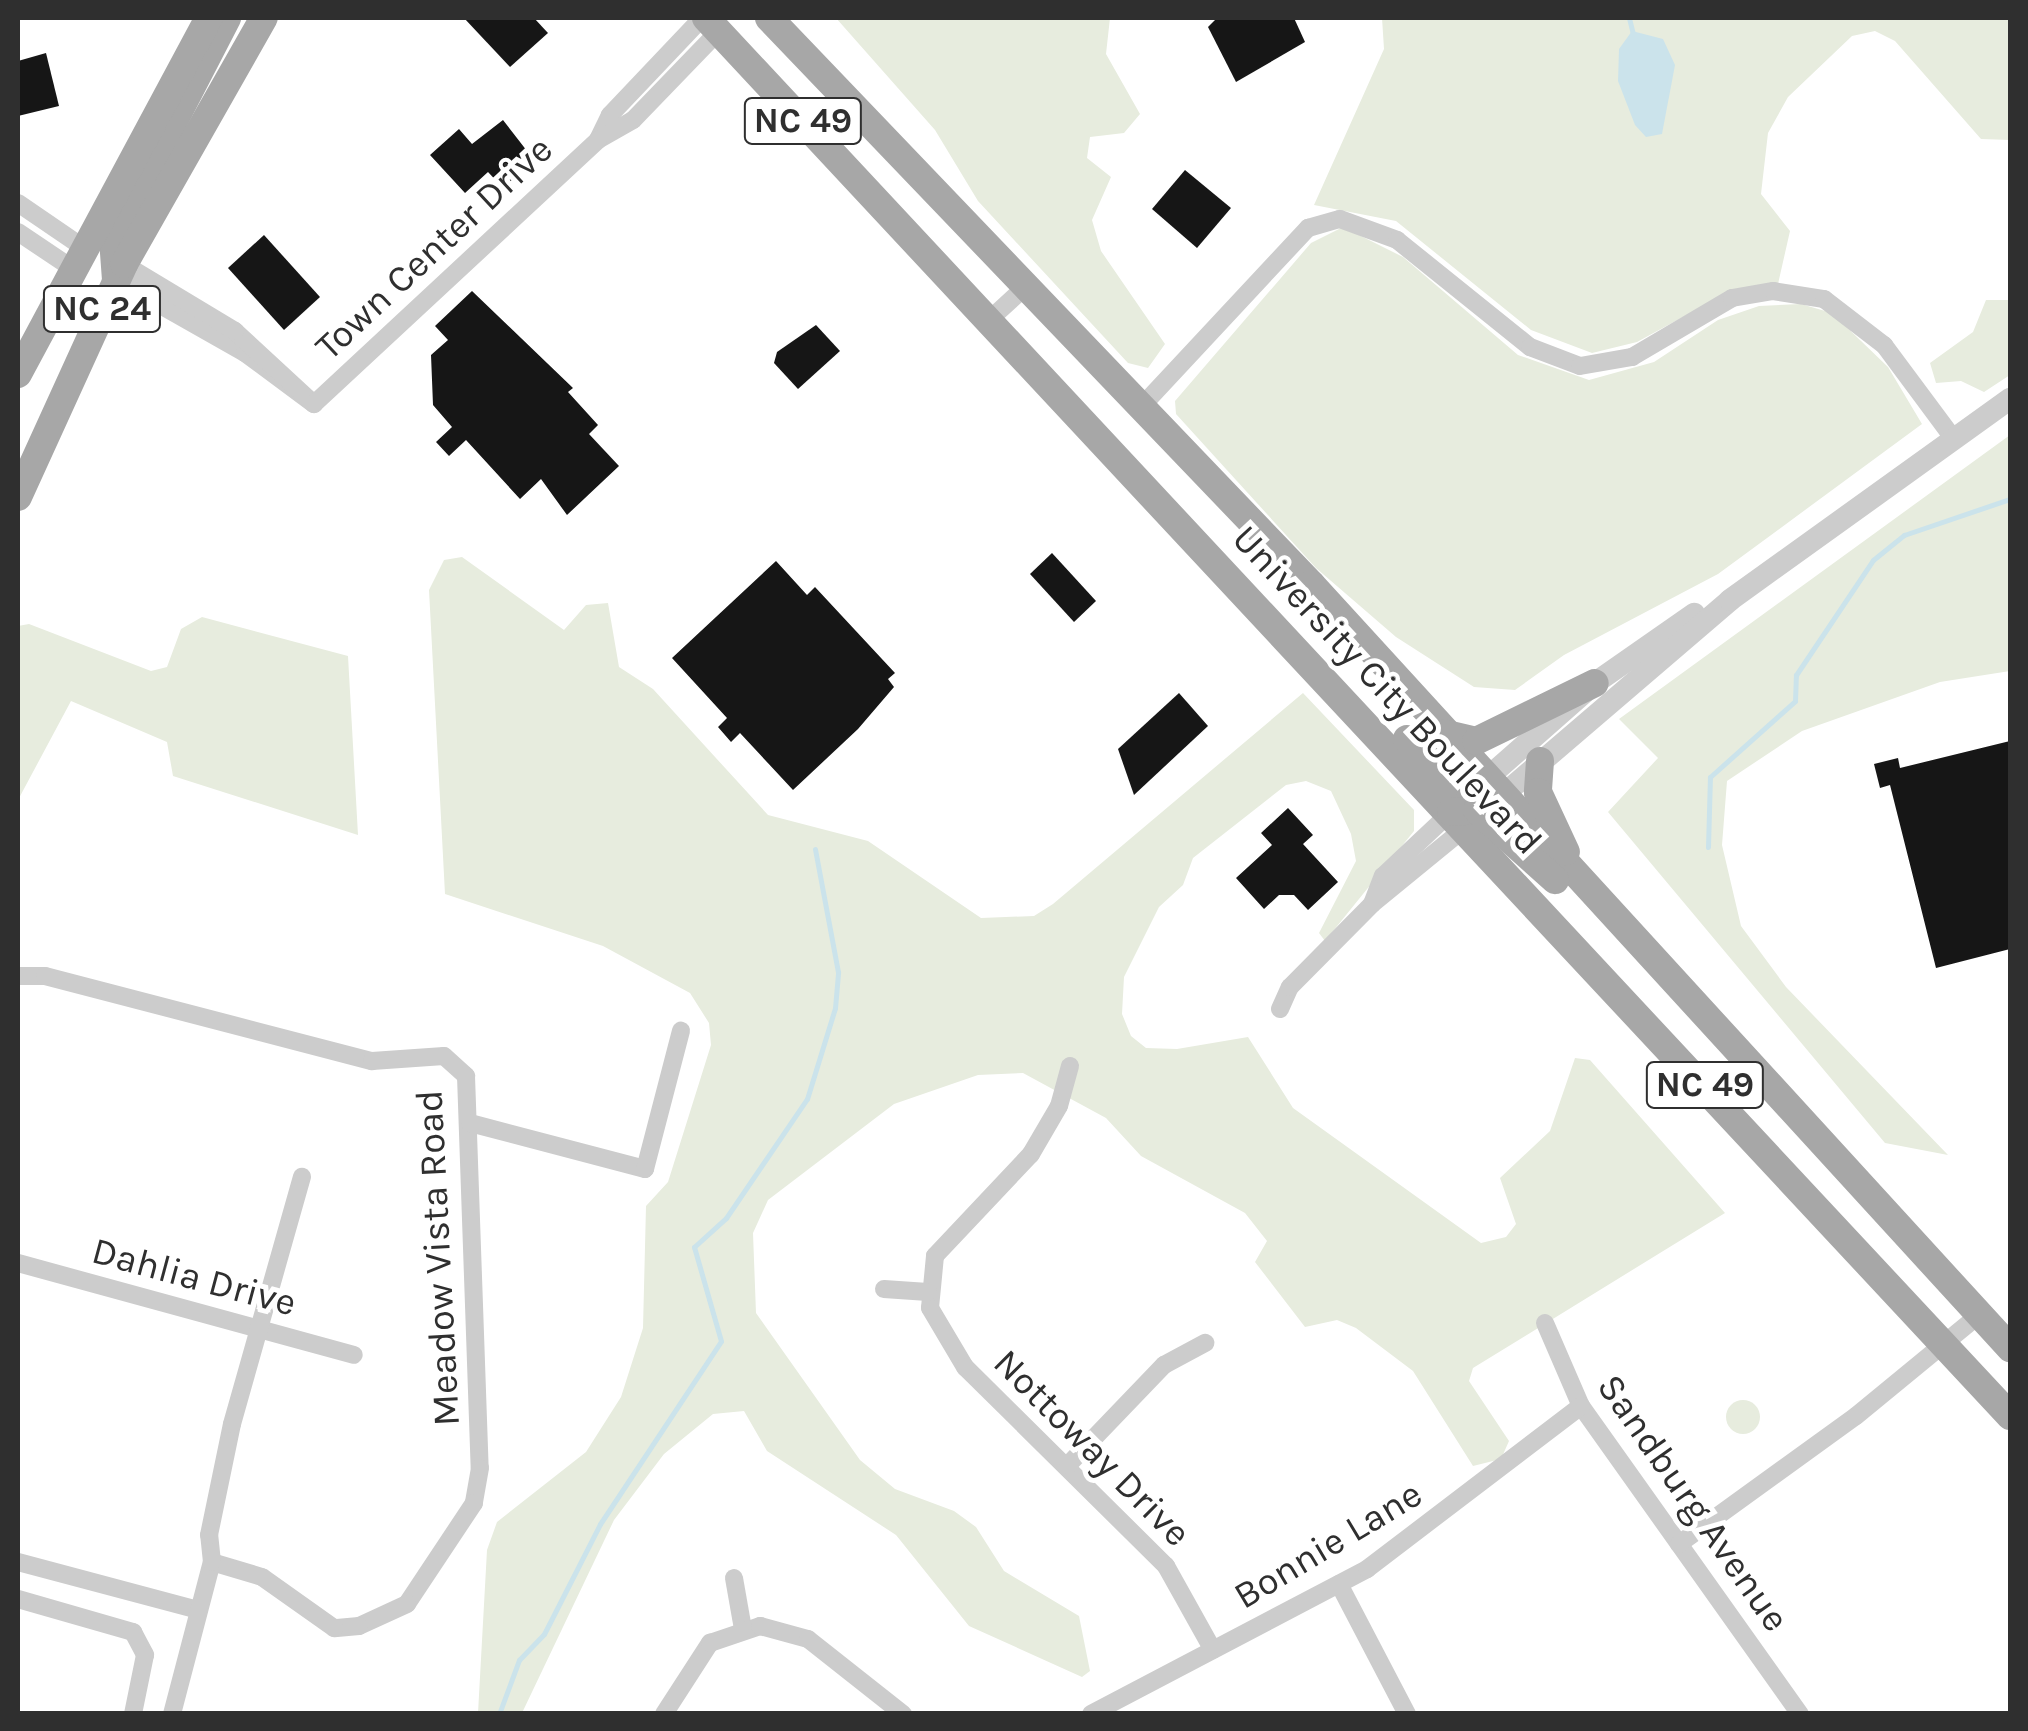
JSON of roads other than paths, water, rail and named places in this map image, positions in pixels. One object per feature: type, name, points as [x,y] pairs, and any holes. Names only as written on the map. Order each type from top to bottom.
[{"type":"main road","name":"NC 24","points":[[18,374],[76,256],[209,18]]},
{"type":"main road","points":[[120,272],[113,239],[227,18]]},
{"type":"main road","name":"NC 24","points":[[18,497],[120,272],[264,18]]},
{"type":"main road","name":"University City Boulevard","points":[[769,18],[1142,407],[1441,732],[1475,804],[2010,1416]]},
{"type":"main road","name":"University City Boulevard","points":[[714,21],[988,321],[1311,658],[1475,804],[1606,911],[2010,1348]]},
{"type":"main road","points":[[18,473],[93,288],[76,256]]},
{"type":"main road","points":[[1441,732],[1460,742],[1484,738],[1594,683]]},
{"type":"main road","points":[[1540,761],[1536,780],[1545,812],[1606,911]]},
{"type":"main road","points":[[1475,804],[1668,980]]},
{"type":"street","name":"Town Center Drive","points":[[120,272],[314,404],[598,140],[633,120],[714,21]]},
{"type":"street","points":[[18,204],[76,256]]},
{"type":"street","points":[[1142,407],[1308,228],[1340,219],[1397,240],[1530,347],[1568,364],[1622,361],[1732,298],[1773,292],[1824,299],[1884,345],[1953,438]]},
{"type":"street","points":[[18,232],[76,256]]},
{"type":"street","points":[[988,321],[1026,286]]},
{"type":"street","points":[[1475,804],[1540,761],[1730,600],[2010,399]]},
{"type":"street","points":[[1280,1009],[1290,987],[1594,683],[1679,624],[1730,600]]},
{"type":"street","name":"Meadow Vista Road","points":[[18,976],[45,976],[372,1061],[444,1056],[466,1076],[480,1468],[464,1519],[407,1604],[359,1626],[334,1628],[262,1577],[212,1562]]},
{"type":"street","points":[[470,1123],[645,1169],[681,1030]]},
{"type":"street","points":[[884,1289],[928,1292],[946,1236],[1047,1132],[1070,1066]]},
{"type":"street","points":[[172,1714],[212,1562],[209,1535],[232,1424],[263,1329],[302,1177]]},
{"type":"street","name":"Dahlia Drive","points":[[18,1263],[354,1354]]},
{"type":"street","name":"Nottoway Drive","points":[[928,1292],[946,1345],[1166,1566],[1213,1650]]},
{"type":"street","points":[[1680,1544],[1979,1315]]},
{"type":"street","name":"Sandburg Avenue","points":[[1545,1323],[1581,1406],[1800,1714]]},
{"type":"street","points":[[1068,1466],[1164,1365],[1205,1343]]},
{"type":"street","name":"Bonnie Lane","points":[[1091,1714],[1339,1584],[1419,1534],[1581,1406]]},
{"type":"street","points":[[18,1562],[199,1610]]},
{"type":"street","points":[[734,1578],[743,1629]]},
{"type":"street","points":[[1339,1584],[1408,1714]]},
{"type":"street","points":[[18,1599],[134,1632],[145,1654],[133,1714]]},
{"type":"street","points":[[664,1714],[696,1657],[743,1629],[779,1627],[808,1639],[903,1714]]},
{"type":"water","points":[[1632,31],[1663,39],[1675,65],[1662,134],[1646,137],[1635,125],[1618,81],[1619,49]]},
{"type":"waterway","points":[[1629,18],[1633,34]]},
{"type":"waterway","points":[[1708,847],[1710,777],[1795,701],[1796,675],[1873,560],[1904,535],[2010,499]]},
{"type":"waterway","points":[[499,1714],[519,1660],[544,1634],[600,1524],[721,1341],[694,1247],[726,1218],[807,1099],[835,1008],[838,972],[815,849]]}]
